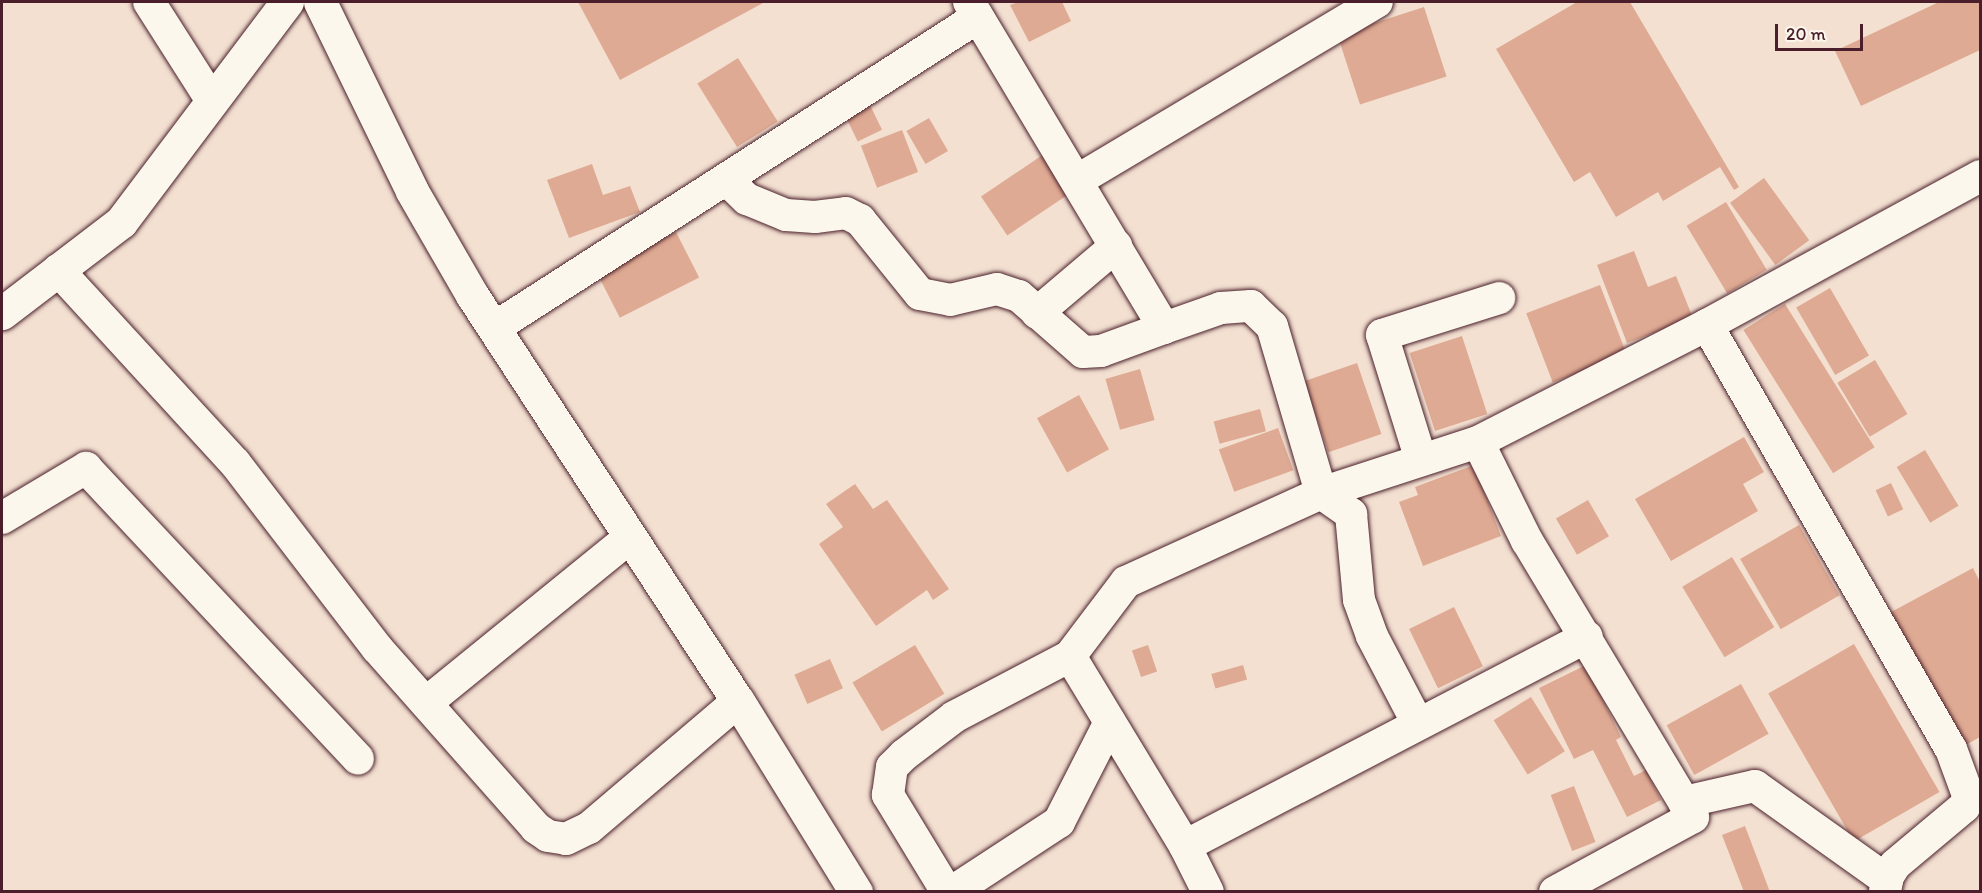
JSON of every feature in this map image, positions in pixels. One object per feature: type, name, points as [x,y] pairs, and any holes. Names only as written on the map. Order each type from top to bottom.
[{"type":"street","points":[[149,2],[212,100]]},
{"type":"street","points":[[2,313],[120,222],[286,2]]},
{"type":"street","points":[[320,2],[412,191],[494,328],[738,701],[856,891]]},
{"type":"street","points":[[1078,180],[1377,2]]},
{"type":"street","points":[[494,328],[726,179],[975,7],[1164,328]]},
{"type":"street","points":[[947,891],[888,795],[891,767],[954,717],[1070,656],[1126,582],[1321,493],[1478,442],[1707,325],[1980,176]]},
{"type":"street","points":[[726,179],[747,199],[786,215],[815,217],[846,213],[860,220],[920,294],[950,300],[997,289],[1019,296],[1083,352],[1101,351],[1221,308],[1251,306],[1272,326],[1321,493],[1351,514],[1359,600],[1372,636],[1418,724]]},
{"type":"street","points":[[1037,313],[1116,246]]},
{"type":"street","points":[[58,270],[234,463],[377,648],[536,828],[548,836],[566,839],[589,828],[738,701]]},
{"type":"street","points":[[1421,460],[1382,335],[1499,298]]},
{"type":"street","points":[[1684,802],[1755,786],[1886,886],[1895,865],[1964,807],[1969,798],[1951,749],[1707,325]]},
{"type":"street","points":[[1478,442],[1527,541],[1587,637],[1693,817],[1555,891]]},
{"type":"street","points":[[2,518],[86,468],[358,759]]},
{"type":"street","points":[[426,703],[630,537]]},
{"type":"street","points":[[1185,846],[1587,637]]},
{"type":"street","points":[[1070,656],[1185,846],[1208,891]]},
{"type":"street","points":[[952,891],[1059,822],[1110,722]]},
{"type":"building","points":[[578,2],[765,2],[620,80]]},
{"type":"building","points":[[1019,2],[1062,2],[1071,21],[1029,42],[1010,5]]},
{"type":"building","points":[[1577,2],[1630,2],[1739,187],[1734,190],[1720,167],[1663,201],[1658,192],[1616,217],[1590,172],[1574,182],[1496,49]]},
{"type":"building","points":[[1939,2],[1980,2],[1980,50],[1861,106],[1835,51]]},
{"type":"building","points":[[1424,7],[1447,76],[1360,105],[1337,35]]},
{"type":"building","points":[[738,58],[778,122],[737,147],[697,83]]},
{"type":"building","points":[[868,101],[882,130],[858,142],[844,113]]},
{"type":"building","points":[[929,118],[948,151],[925,164],[906,131]]},
{"type":"building","points":[[902,130],[918,172],[877,188],[861,146]]},
{"type":"building","points":[[1044,154],[1070,193],[1007,235],[981,196]]},
{"type":"building","points":[[592,164],[603,195],[630,186],[640,212],[569,238],[547,180]]},
{"type":"building","points":[[1764,178],[1809,240],[1775,265],[1730,203]]},
{"type":"building","points":[[1726,202],[1767,270],[1727,293],[1687,226]]},
{"type":"building","points":[[676,232],[699,277],[620,318],[597,272]]},
{"type":"building","points":[[1634,251],[1648,287],[1676,276],[1693,318],[1627,343],[1597,265]]},
{"type":"building","points":[[1600,285],[1627,354],[1553,382],[1526,313]]},
{"type":"building","points":[[1830,288],[1869,356],[1835,375],[1796,308]]},
{"type":"building","points":[[1785,304],[1875,447],[1833,473],[1743,330]]},
{"type":"building","points":[[1462,336],[1487,414],[1435,431],[1410,353]]},
{"type":"building","points":[[1875,360],[1907,414],[1870,437],[1837,383]]},
{"type":"building","points":[[1357,363],[1381,434],[1328,452],[1304,381]]},
{"type":"building","points":[[1140,369],[1155,420],[1120,430],[1105,379]]},
{"type":"building","points":[[1079,395],[1109,449],[1067,472],[1037,418]]},
{"type":"building","points":[[1260,409],[1266,431],[1220,444],[1214,421]]},
{"type":"building","points":[[1278,428],[1293,470],[1234,492],[1219,450]]},
{"type":"building","points":[[1744,437],[1764,472],[1743,484],[1758,511],[1671,561],[1635,499]]},
{"type":"building","points":[[1925,450],[1958,506],[1930,523],[1897,467]]},
{"type":"building","points":[[1474,465],[1501,536],[1423,566],[1399,502],[1418,495],[1415,487]]},
{"type":"building","points":[[1891,483],[1903,509],[1888,516],[1876,490]]},
{"type":"building","points":[[855,484],[873,509],[887,500],[949,589],[933,600],[927,590],[876,626],[819,544],[843,527],[826,504]]},
{"type":"building","points":[[1588,500],[1609,536],[1577,555],[1556,518]]},
{"type":"building","points":[[1799,525],[1840,595],[1781,629],[1740,559]]},
{"type":"building","points":[[1732,557],[1774,627],[1725,657],[1682,587]]},
{"type":"building","points":[[1973,568],[1980,582],[1980,737],[1953,752],[1880,618]]},
{"type":"building","points":[[1454,607],[1483,666],[1438,688],[1409,629]]},
{"type":"building","points":[[1854,644],[1940,792],[1854,842],[1768,694]]},
{"type":"building","points":[[915,645],[944,694],[882,731],[852,683]]},
{"type":"building","points":[[1148,645],[1157,671],[1141,677],[1132,651]]},
{"type":"building","points":[[830,659],[843,688],[807,704],[794,675]]},
{"type":"building","points":[[1243,665],[1247,679],[1215,689],[1211,674]]},
{"type":"building","points":[[1586,665],[1621,737],[1616,740],[1634,776],[1646,770],[1661,800],[1627,817],[1593,750],[1574,759],[1539,688]]},
{"type":"building","points":[[1741,684],[1769,734],[1694,775],[1667,725]]},
{"type":"building","points":[[1531,697],[1565,751],[1528,775],[1494,720]]},
{"type":"building","points":[[1574,786],[1596,842],[1572,851],[1551,795]]},
{"type":"building","points":[[1745,826],[1770,892],[1744,892],[1722,835]]}]
